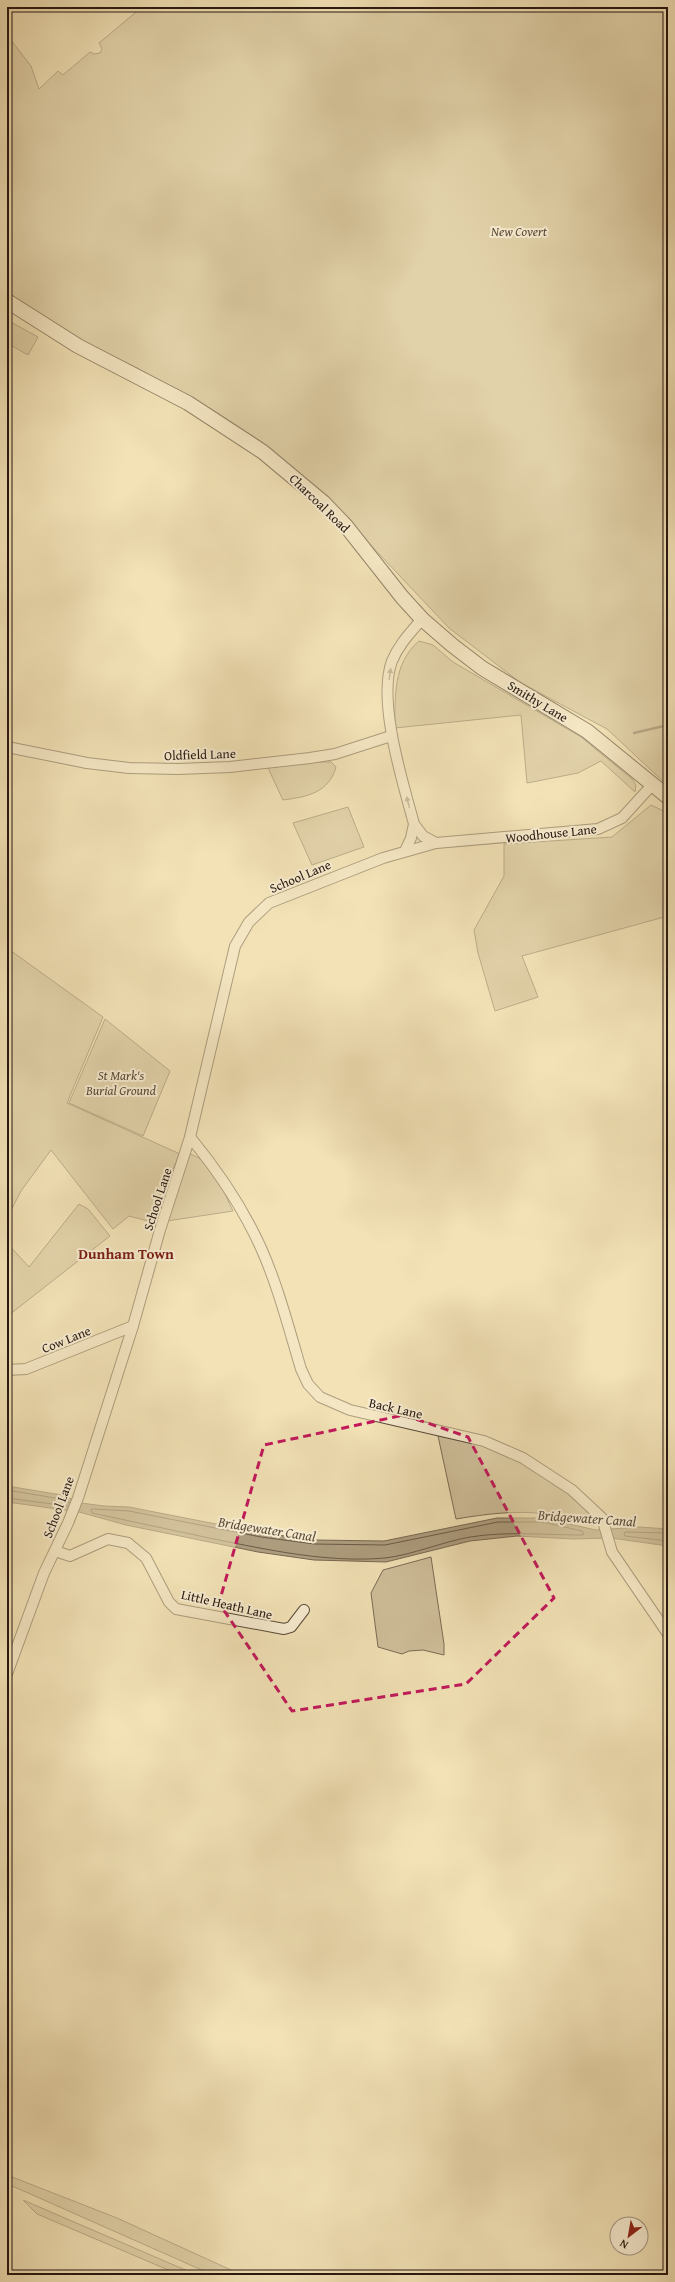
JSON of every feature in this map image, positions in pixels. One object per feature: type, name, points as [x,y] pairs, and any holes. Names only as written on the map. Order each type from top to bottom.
[{"type":"main road","name":"Charcoal Road","points":[[7,301],[78,346],[188,403],[263,452],[324,502],[346,526],[402,597],[422,619]]},
{"type":"main road","name":"Smithy Lane","points":[[422,619],[482,668],[587,731],[653,784]]},
{"type":"main road","points":[[653,784],[668,797]]},
{"type":"street","points":[[422,619],[401,644],[392,663],[388,685],[392,736],[414,824],[423,836],[436,843]]},
{"type":"street","name":"Oldfield Lane","points":[[7,747],[87,763],[129,768],[178,769],[310,758],[336,754],[392,736]]},
{"type":"street","name":"Woodhouse Lane","points":[[436,843],[598,829],[622,818],[653,784]]},
{"type":"street","points":[[405,851],[411,838],[414,824]]},
{"type":"street","name":"School Lane","points":[[7,1674],[44,1573],[78,1498],[133,1326],[160,1230],[190,1137],[235,946],[249,922],[269,903],[282,896],[352,868],[436,843]]},
{"type":"street","name":"Back Lane","points":[[190,1137],[219,1175],[257,1241],[272,1275],[301,1369],[308,1384],[320,1398],[350,1410],[469,1437],[499,1447],[523,1458],[572,1490],[596,1511],[606,1526],[610,1548],[668,1634]]},
{"type":"street","name":"Cow Lane","points":[[7,1370],[26,1369],[133,1326]]},
{"type":"street","name":"Little Heath Lane","points":[[55,1551],[70,1556],[108,1539],[128,1543],[146,1558],[169,1602],[176,1608],[284,1629],[291,1627],[304,1610]]},
{"type":"highlighted area","points":[[404,1415],[468,1437],[554,1598],[466,1684],[292,1711],[219,1603],[264,1445]]},
{"type":"green space","name":"New Covert","points":[[142,7],[668,7],[668,786],[607,729],[521,683],[449,628],[315,486],[262,442],[213,410],[137,368],[81,341],[7,293],[7,35],[31,66],[39,89],[58,71],[63,75],[90,52],[94,54],[100,53],[102,49],[99,43]]},
{"type":"green space","points":[[7,320],[38,337],[28,355],[7,343]]},
{"type":"green space","points":[[419,641],[433,645],[453,662],[581,737],[632,779],[636,785],[635,792],[601,761],[578,773],[527,783],[521,715],[395,728],[395,704],[397,681],[400,670],[404,660]]},
{"type":"green space","points":[[316,762],[331,762],[336,767],[333,776],[328,783],[316,792],[283,800],[268,768]]},
{"type":"green space","points":[[651,805],[668,813],[668,916],[522,956],[538,997],[495,1011],[478,953],[474,930],[504,876],[504,844],[612,837]]},
{"type":"green space","points":[[348,807],[364,847],[312,865],[293,823]]},
{"type":"green space","points":[[7,948],[103,1017],[67,1103],[180,1154],[157,1201],[152,1222],[129,1216],[113,1229],[51,1150],[21,1191],[7,1218]]},
{"type":"green space","name":"St Mark's Burial Ground","points":[[105,1019],[170,1071],[143,1136],[69,1103]]},
{"type":"green space","points":[[190,1154],[205,1163],[211,1170],[221,1186],[233,1211],[167,1221]]},
{"type":"green space","points":[[79,1204],[88,1209],[110,1236],[9,1315],[7,1312],[7,1243],[29,1267]]},
{"type":"green space","points":[[438,1436],[468,1441],[502,1452],[546,1477],[599,1520],[594,1525],[546,1514],[524,1512],[490,1514],[456,1519]]},
{"type":"green space","points":[[431,1557],[444,1644],[444,1655],[423,1650],[409,1651],[402,1654],[378,1647],[371,1593],[383,1570]]},
{"type":"green space","points":[[7,2175],[117,2218],[242,2275],[213,2275],[10,2185],[7,2183]]},
{"type":"green space","points":[[23,2200],[197,2275],[180,2275],[37,2214]]},
{"type":"water","points":[[7,1486],[62,1495],[81,1503],[129,1507],[262,1533],[315,1540],[384,1541],[497,1518],[543,1518],[596,1530],[639,1527],[668,1529],[668,1546],[611,1538],[573,1539],[517,1536],[470,1541],[386,1562],[314,1560],[258,1552],[126,1525],[79,1512],[7,1502]]},
{"type":"waterway","points":[[634,733],[668,725]]},
{"type":"district","name":"Dunham Town","points":[[126,1254]]},
{"type":"water label","name":"Bridgewater Canal","points":[[587,1518]]},
{"type":"water label","name":"Bridgewater Canal","points":[[267,1529]]}]
